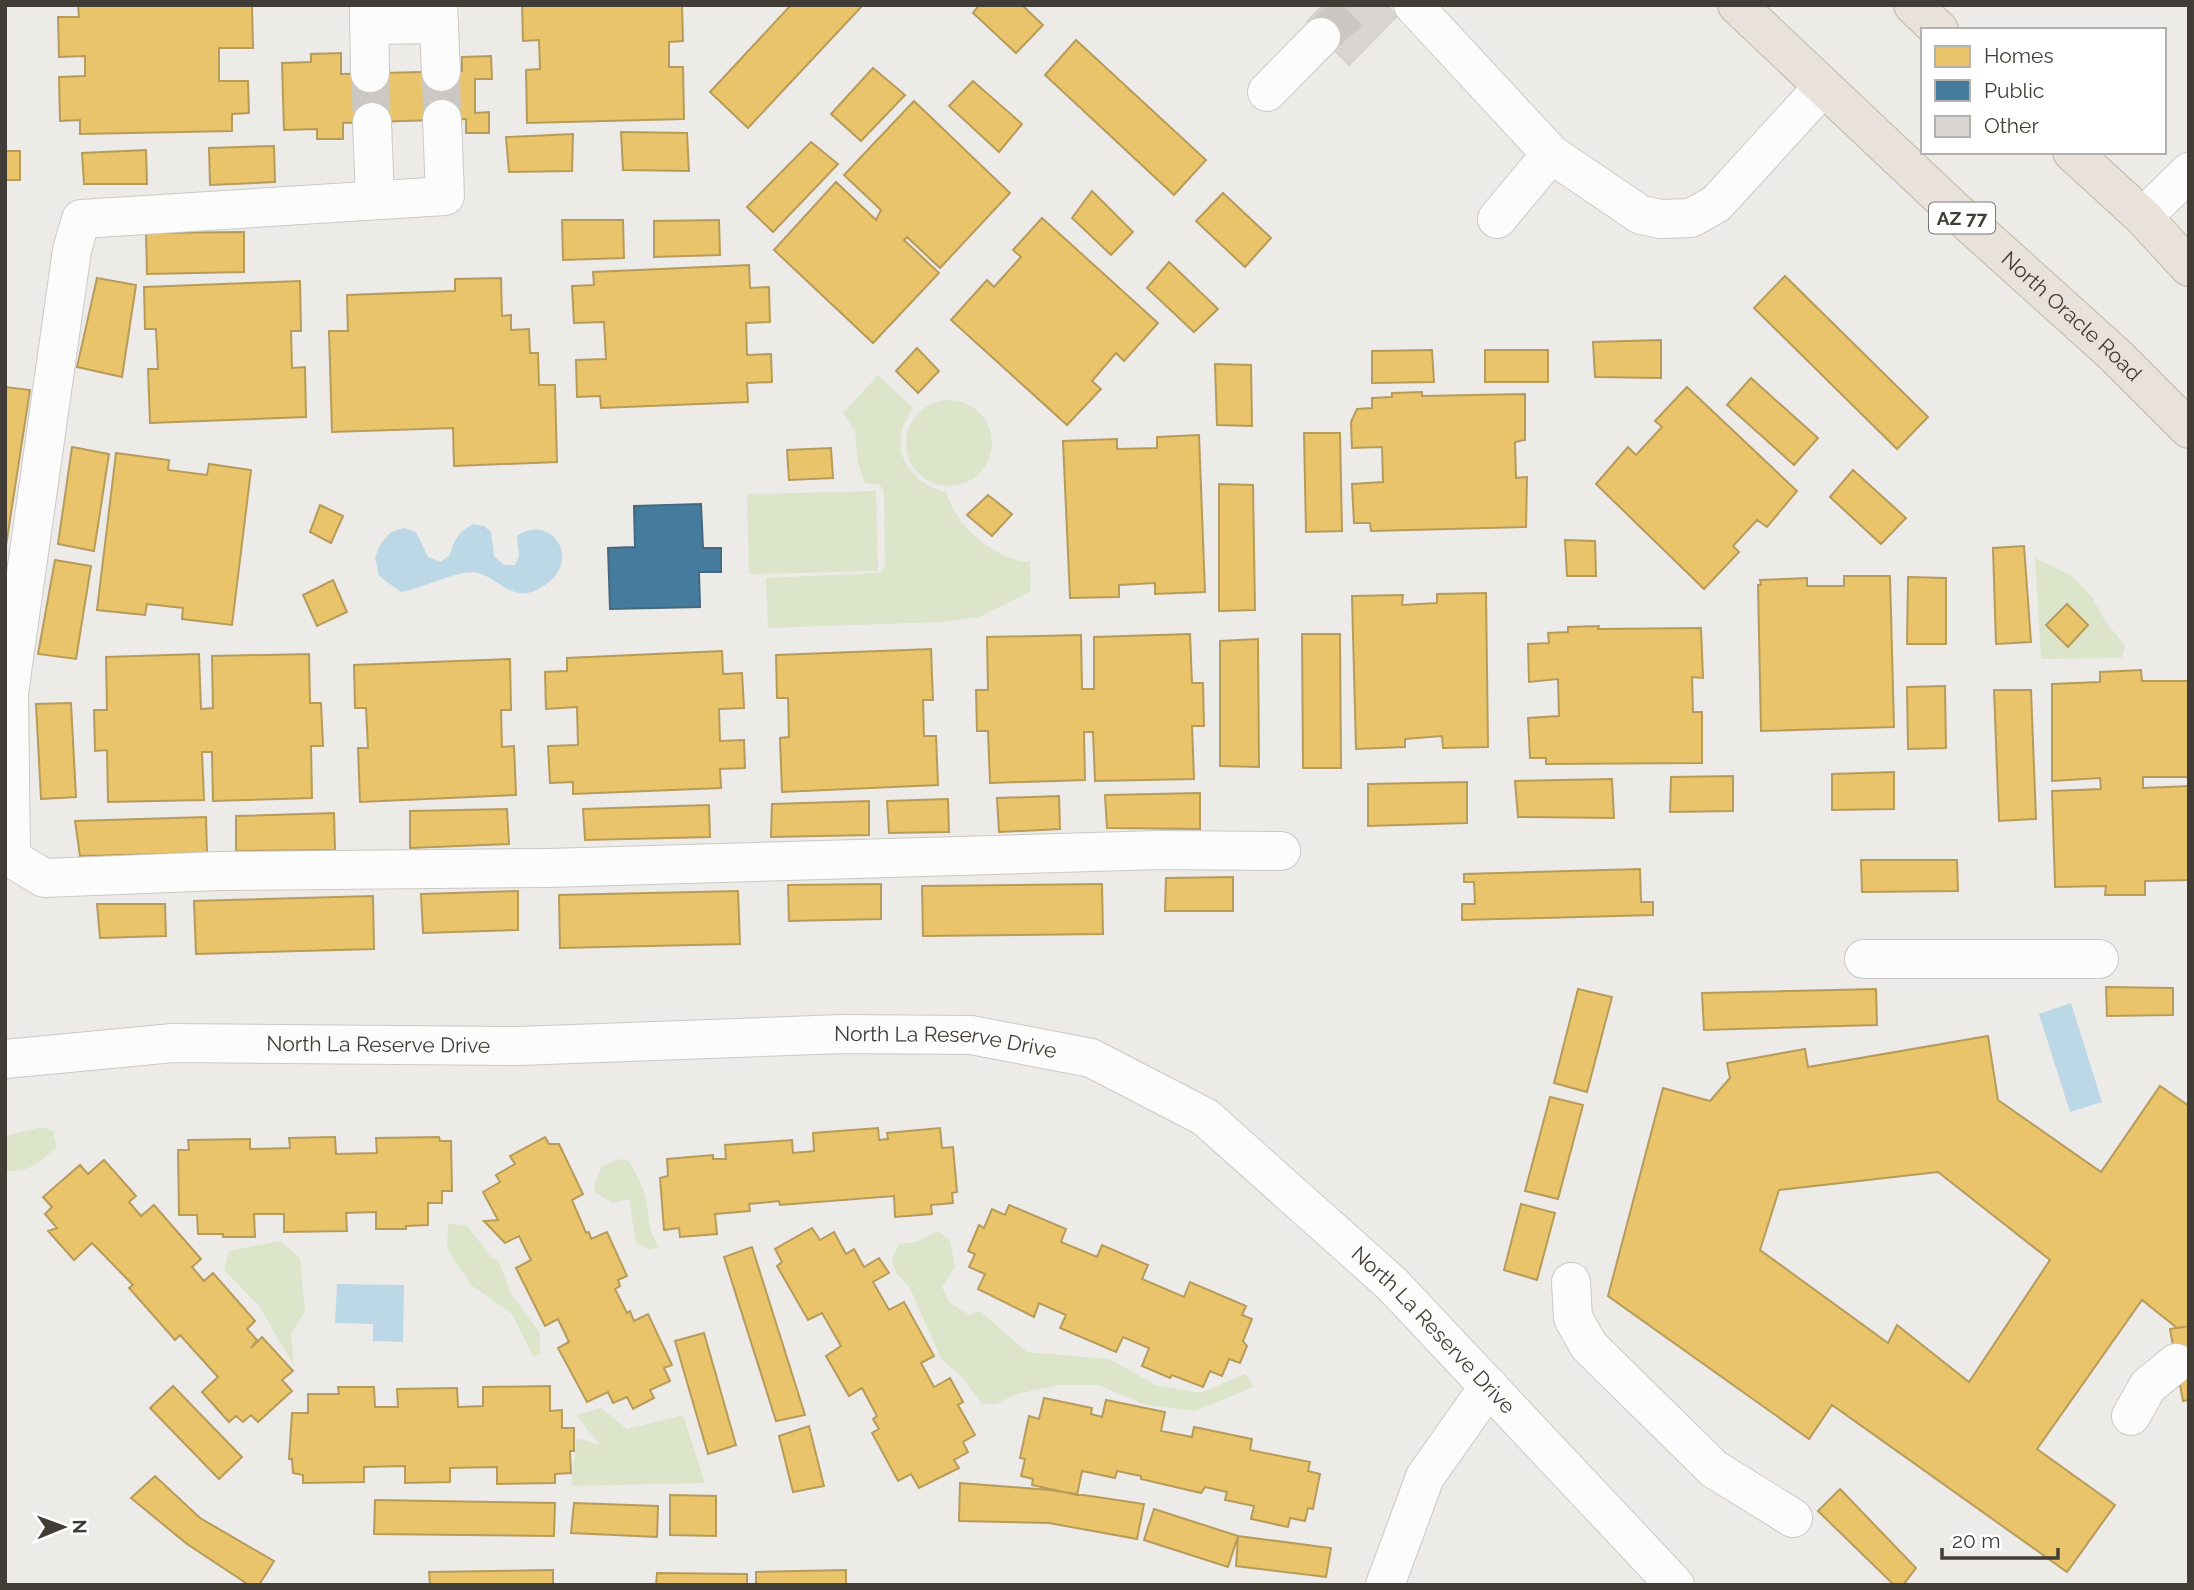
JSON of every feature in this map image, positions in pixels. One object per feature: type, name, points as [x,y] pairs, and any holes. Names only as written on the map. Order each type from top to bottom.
[{"type":"highway","name":"North Oracle Road","points":[[1737,5],[1953,209],[2114,354],[2189,429]]},
{"type":"highway","points":[[1913,5],[1937,28]]},
{"type":"highway","points":[[2074,154],[2143,217],[2189,267]]},
{"type":"street","points":[[1413,5],[1551,154],[1641,215],[1661,219],[1691,218],[1716,204],[1824,87]]},
{"type":"street","points":[[370,73],[369,15],[438,15],[441,72]]},
{"type":"street","points":[[1267,92],[1321,37]]},
{"type":"street","points":[[442,119],[445,196],[375,198],[81,219],[72,250],[9,693],[11,858],[44,878],[220,872],[645,866],[1160,850],[1281,851]]},
{"type":"street","points":[[372,122],[375,198]]},
{"type":"street","points":[[1497,219],[1551,154]]},
{"type":"street","points":[[2143,217],[2189,172]]},
{"type":"street","points":[[1864,959],[2099,959]]},
{"type":"street","name":"North La Reserve Drive","points":[[5,1059],[173,1042],[518,1046],[842,1034],[971,1035],[1091,1058],[1205,1117],[1392,1284],[1675,1585]]},
{"type":"street","points":[[1571,1282],[1573,1318],[1589,1346],[1714,1469],[1793,1518]]},
{"type":"street","points":[[2131,1416],[2148,1386],[2175,1363]]},
{"type":"street","points":[[1385,1585],[1425,1477],[1489,1386]]},
{"type":"green space","points":[[878,375],[912,407],[901,439],[904,460],[910,469],[926,484],[947,493],[958,517],[978,539],[1004,555],[1030,562],[1030,592],[979,617],[942,622],[768,628],[766,578],[878,573],[885,567],[884,491],[880,485],[865,483],[858,463],[855,431],[843,413]]},
{"type":"green space","points":[[949,400],[966,403],[980,412],[989,426],[992,443],[989,460],[980,474],[966,483],[949,486],[932,483],[918,474],[909,460],[906,443],[909,426],[918,412],[932,403]]},
{"type":"green space","points":[[876,491],[878,571],[749,574],[747,494]]},
{"type":"green space","points":[[2035,558],[2072,576],[2092,597],[2104,619],[2125,646],[2122,658],[2041,659]]},
{"type":"green space","points":[[42,1127],[53,1131],[57,1147],[27,1169],[5,1170],[5,1136]]},
{"type":"green space","points":[[619,1159],[629,1161],[641,1184],[650,1226],[659,1247],[650,1250],[636,1242],[629,1199],[613,1203],[594,1192],[602,1166]]},
{"type":"green space","points":[[448,1223],[467,1226],[492,1258],[499,1262],[511,1294],[540,1333],[540,1354],[533,1356],[512,1314],[472,1286],[447,1249]]},
{"type":"green space","points":[[938,1231],[950,1240],[955,1267],[942,1287],[949,1302],[969,1315],[980,1311],[1027,1352],[1109,1359],[1156,1385],[1200,1393],[1245,1374],[1254,1387],[1195,1411],[1145,1405],[1099,1385],[1059,1385],[1017,1394],[996,1404],[982,1404],[961,1376],[941,1359],[910,1288],[896,1273],[892,1259],[899,1244],[917,1242]]},
{"type":"green space","points":[[280,1241],[300,1258],[305,1311],[291,1334],[294,1366],[259,1306],[224,1270],[229,1251]]},
{"type":"green space","points":[[601,1408],[627,1429],[683,1415],[705,1483],[571,1486],[577,1438],[600,1445],[576,1415]]},
{"type":"water","points":[[473,524],[484,526],[491,532],[494,556],[504,565],[515,565],[519,556],[517,536],[530,530],[541,530],[551,535],[562,553],[561,565],[555,576],[542,587],[524,593],[471,572],[401,592],[379,576],[375,557],[381,543],[391,532],[404,528],[416,532],[428,557],[440,562],[450,555],[455,540],[461,533]]},
{"type":"water","points":[[2071,1003],[2102,1102],[2070,1112],[2039,1014]]},
{"type":"water","points":[[337,1284],[404,1285],[403,1342],[373,1341],[373,1324],[335,1323]]},
{"type":"building: Homes","points":[[78,5],[252,5],[253,48],[219,48],[219,81],[248,81],[249,113],[232,114],[232,131],[80,134],[80,120],[60,121],[59,77],[85,76],[85,56],[59,57],[58,17],[79,17]]},
{"type":"building: Homes","points":[[522,5],[682,5],[683,41],[669,42],[669,67],[683,67],[684,119],[527,123],[526,70],[540,69],[539,40],[523,41]]},
{"type":"building: Homes","points":[[791,5],[863,5],[748,128],[710,92]]},
{"type":"building: Homes","points":[[979,5],[1022,5],[1043,25],[1016,53],[973,13]]},
{"type":"building: Homes","points":[[1076,40],[1206,160],[1174,195],[1045,75]]},
{"type":"building: Homes","points":[[341,53],[341,74],[462,71],[462,57],[491,56],[492,79],[475,79],[475,113],[489,112],[489,133],[466,133],[466,119],[343,123],[343,139],[317,139],[317,129],[284,130],[282,63],[311,62],[311,54]]},
{"type":"building: Homes","points":[[873,68],[905,95],[861,141],[831,114]]},
{"type":"building: Homes","points":[[973,81],[1022,124],[999,152],[949,106]]},
{"type":"building: Homes","points":[[914,101],[1010,193],[940,268],[907,237],[904,240],[939,273],[873,343],[774,250],[836,182],[876,220],[881,210],[844,175]]},
{"type":"building: Homes","points":[[621,132],[687,133],[689,171],[623,170]]},
{"type":"building: Homes","points":[[573,134],[572,171],[509,172],[506,137]]},
{"type":"building: Homes","points":[[811,142],[838,164],[773,232],[747,207]]},
{"type":"building: Homes","points":[[274,146],[275,182],[210,185],[209,148]]},
{"type":"building: Homes","points":[[146,150],[147,184],[84,184],[82,153]]},
{"type":"building: Homes","points":[[5,151],[20,151],[20,180],[5,180]]},
{"type":"building: Homes","points":[[1092,191],[1133,232],[1111,255],[1072,218]]},
{"type":"building: Homes","points":[[1223,193],[1271,238],[1245,267],[1196,221]]},
{"type":"building: Homes","points":[[1042,218],[1158,323],[1124,361],[1116,353],[1092,381],[1101,389],[1067,425],[951,320],[987,280],[994,287],[1021,257],[1013,250]]},
{"type":"building: Homes","points":[[562,220],[623,220],[624,258],[563,260]]},
{"type":"building: Homes","points":[[719,220],[720,255],[654,257],[654,221]]},
{"type":"building: Homes","points":[[244,232],[244,272],[147,274],[146,233]]},
{"type":"building: Homes","points":[[1169,262],[1218,309],[1194,332],[1147,288]]},
{"type":"building: Homes","points":[[749,265],[750,288],[769,287],[770,322],[746,323],[747,355],[771,354],[772,382],[747,383],[748,402],[601,408],[600,396],[577,397],[576,360],[606,359],[604,322],[574,323],[572,286],[594,285],[593,272]]},
{"type":"building: Homes","points":[[1785,276],[1928,417],[1897,449],[1754,308]]},
{"type":"building: Homes","points":[[97,278],[136,285],[122,377],[77,367]]},
{"type":"building: Homes","points":[[501,278],[502,316],[511,315],[511,330],[529,329],[530,353],[538,353],[539,385],[555,385],[557,462],[454,466],[453,428],[332,432],[329,331],[348,331],[347,295],[455,291],[455,279]]},
{"type":"building: Homes","points":[[300,281],[301,331],[291,331],[292,368],[305,367],[306,417],[150,423],[148,369],[158,369],[156,329],[145,329],[144,287]]},
{"type":"building: Homes","points":[[1661,340],[1661,378],[1595,377],[1593,342]]},
{"type":"building: Homes","points":[[917,348],[939,371],[918,393],[896,371]]},
{"type":"building: Homes","points":[[1432,350],[1434,382],[1372,383],[1372,351]]},
{"type":"building: Homes","points":[[1485,350],[1548,350],[1548,382],[1485,382]]},
{"type":"building: Homes","points":[[1215,364],[1251,365],[1252,426],[1217,425]]},
{"type":"building: Homes","points":[[1751,378],[1818,438],[1794,465],[1727,405]]},
{"type":"building: Homes","points":[[5,387],[30,390],[5,552]]},
{"type":"building: Homes","points":[[1687,387],[1797,491],[1767,527],[1757,520],[1733,546],[1739,552],[1704,589],[1596,484],[1628,447],[1636,455],[1662,427],[1655,421]]},
{"type":"building: Homes","points":[[1422,392],[1422,396],[1525,394],[1525,440],[1515,442],[1516,478],[1527,477],[1526,527],[1371,531],[1370,523],[1354,523],[1352,484],[1383,482],[1382,447],[1352,448],[1351,422],[1357,409],[1372,408],[1372,398],[1392,397],[1392,393]]},
{"type":"building: Homes","points":[[1304,433],[1340,433],[1342,531],[1306,532]]},
{"type":"building: Homes","points":[[1199,435],[1205,592],[1155,594],[1155,583],[1119,585],[1119,597],[1070,598],[1063,441],[1117,439],[1117,449],[1157,448],[1157,437]]},
{"type":"building: Homes","points":[[72,447],[109,454],[94,551],[58,544]]},
{"type":"building: Homes","points":[[831,448],[833,478],[789,480],[787,450]]},
{"type":"building: Homes","points":[[116,453],[169,460],[168,470],[207,475],[209,464],[251,470],[232,625],[182,619],[183,608],[147,604],[145,615],[97,610]]},
{"type":"building: Homes","points":[[1853,470],[1906,518],[1881,544],[1830,497]]},
{"type":"building: Homes","points":[[1219,484],[1253,485],[1255,610],[1219,611]]},
{"type":"building: Homes","points":[[988,495],[1012,514],[992,536],[967,515]]},
{"type":"building: Homes","points":[[320,505],[343,516],[331,543],[310,532]]},
{"type":"building: Homes","points":[[1565,540],[1595,541],[1596,576],[1567,576]]},
{"type":"building: Homes","points":[[2024,546],[2031,642],[1996,644],[1993,548]]},
{"type":"building: Homes","points":[[55,560],[91,566],[76,659],[38,654]]},
{"type":"building: Homes","points":[[1844,576],[1890,576],[1894,727],[1761,731],[1760,580],[1807,578],[1807,586],[1844,586]]},
{"type":"building: Homes","points":[[1908,577],[1946,578],[1946,644],[1907,644]]},
{"type":"building: Homes","points":[[333,580],[347,612],[317,626],[303,595]]},
{"type":"building: Homes","points":[[1486,593],[1488,747],[1443,748],[1442,736],[1405,739],[1405,747],[1356,749],[1352,596],[1403,595],[1402,605],[1437,603],[1437,594]]},
{"type":"building: Homes","points":[[2067,604],[2088,625],[2068,647],[2046,625]]},
{"type":"building: Homes","points":[[1599,626],[1598,629],[1701,628],[1703,678],[1692,677],[1693,712],[1702,712],[1702,763],[1546,764],[1546,758],[1530,758],[1528,718],[1559,716],[1558,679],[1529,682],[1528,644],[1549,643],[1548,633],[1568,632],[1568,627]]},
{"type":"building: Homes","points":[[1190,634],[1192,683],[1203,683],[1204,726],[1192,726],[1194,779],[1095,781],[1093,732],[1084,732],[1085,780],[990,783],[988,731],[977,731],[976,690],[988,690],[987,637],[1081,635],[1082,689],[1094,689],[1094,637]]},
{"type":"building: Homes","points":[[1302,634],[1340,634],[1341,768],[1303,768]]},
{"type":"building: Homes","points":[[1258,639],[1259,767],[1220,766],[1220,641]]},
{"type":"building: Homes","points":[[931,649],[933,700],[923,700],[924,736],[936,736],[938,785],[782,792],[780,738],[789,737],[788,698],[777,698],[776,655]]},
{"type":"building: Homes","points":[[722,651],[723,674],[742,673],[744,708],[719,709],[720,741],[744,740],[745,768],[720,769],[721,788],[573,794],[573,782],[550,783],[548,746],[578,745],[577,707],[546,709],[545,672],[567,671],[567,658]]},
{"type":"building: Homes","points":[[199,654],[201,709],[213,708],[212,656],[309,654],[310,703],[321,703],[323,746],[311,746],[312,798],[213,801],[212,752],[202,752],[204,800],[108,802],[107,750],[95,751],[94,710],[107,710],[106,657]]},
{"type":"building: Homes","points":[[510,659],[511,710],[501,710],[502,747],[514,746],[516,795],[360,802],[358,748],[368,748],[366,708],[355,708],[354,665]]},
{"type":"building: Homes","points":[[2141,670],[2142,681],[2189,681],[2189,777],[2143,777],[2143,788],[2189,786],[2189,880],[2145,881],[2145,895],[2105,895],[2106,886],[2055,887],[2052,791],[2101,789],[2100,778],[2052,781],[2052,684],[2100,682],[2100,672]]},
{"type":"building: Homes","points":[[1945,686],[1946,748],[1908,749],[1907,687]]},
{"type":"building: Homes","points":[[1994,690],[2031,690],[2036,819],[1999,821]]},
{"type":"building: Homes","points":[[71,703],[76,797],[41,799],[36,704]]},
{"type":"building: Homes","points":[[1894,772],[1894,809],[1832,810],[1832,774]]},
{"type":"building: Homes","points":[[1733,776],[1733,811],[1670,812],[1671,777]]},
{"type":"building: Homes","points":[[1612,779],[1614,818],[1518,817],[1515,781]]},
{"type":"building: Homes","points":[[1467,782],[1467,823],[1368,826],[1368,784]]},
{"type":"building: Homes","points":[[1200,793],[1200,829],[1107,828],[1105,795]]},
{"type":"building: Homes","points":[[1059,796],[1060,829],[999,832],[997,798]]},
{"type":"building: Homes","points":[[948,799],[949,832],[889,833],[887,801]]},
{"type":"building: Homes","points":[[869,801],[869,835],[771,837],[772,804]]},
{"type":"building: Homes","points":[[709,805],[710,837],[585,840],[583,809]]},
{"type":"building: Homes","points":[[507,809],[509,844],[410,848],[410,811]]},
{"type":"building: Homes","points":[[334,813],[335,850],[236,851],[236,816]]},
{"type":"building: Homes","points":[[206,817],[207,853],[80,856],[75,821]]},
{"type":"building: Homes","points":[[1861,860],[1957,860],[1958,891],[1862,892]]},
{"type":"building: Homes","points":[[1640,869],[1641,902],[1653,902],[1653,915],[1462,920],[1462,904],[1475,904],[1474,882],[1464,882],[1464,874]]},
{"type":"building: Homes","points":[[1233,877],[1233,911],[1165,911],[1166,878]]},
{"type":"building: Homes","points":[[881,884],[881,919],[789,921],[788,885]]},
{"type":"building: Homes","points":[[1102,884],[1103,934],[923,936],[922,886]]},
{"type":"building: Homes","points":[[518,891],[518,930],[423,933],[421,894]]},
{"type":"building: Homes","points":[[738,891],[740,944],[560,948],[559,895]]},
{"type":"building: Homes","points":[[373,896],[374,949],[196,954],[194,901]]},
{"type":"building: Homes","points":[[97,904],[165,904],[166,936],[100,938]]},
{"type":"building: Homes","points":[[2106,987],[2173,988],[2173,1015],[2107,1016]]},
{"type":"building: Homes","points":[[1578,989],[1612,997],[1587,1092],[1554,1083]]},
{"type":"building: Homes","points":[[1876,989],[1877,1025],[1704,1030],[1702,993]]},
{"type":"building: Homes","points":[[1988,1036],[1998,1100],[2101,1172],[2160,1086],[2189,1106],[2189,1326],[2177,1328],[2142,1300],[2037,1449],[2115,1505],[2067,1572],[1832,1405],[1809,1439],[1608,1296],[1663,1088],[1710,1101],[1730,1078],[1727,1063],[1805,1049],[1808,1067]],"holes":[[[1938,1172],[2050,1260],[1969,1382],[1897,1325],[1888,1343],[1760,1250],[1779,1190]]]},
{"type":"building: Homes","points":[[1550,1097],[1583,1105],[1558,1199],[1525,1191]]},
{"type":"building: Homes","points":[[878,1128],[879,1140],[888,1139],[887,1133],[940,1128],[942,1148],[953,1147],[957,1192],[952,1193],[953,1203],[931,1205],[932,1214],[895,1217],[894,1196],[780,1205],[779,1201],[749,1204],[750,1211],[715,1214],[717,1234],[680,1237],[679,1228],[664,1230],[660,1178],[668,1176],[667,1159],[713,1155],[713,1159],[726,1159],[725,1145],[792,1140],[793,1153],[814,1151],[813,1133]]},
{"type":"building: Homes","points":[[335,1137],[336,1154],[377,1153],[376,1138],[439,1137],[440,1141],[451,1141],[452,1191],[442,1191],[442,1203],[428,1203],[428,1225],[406,1226],[406,1229],[376,1229],[376,1212],[346,1213],[347,1231],[284,1232],[284,1214],[254,1214],[255,1237],[223,1237],[223,1234],[198,1234],[197,1215],[179,1215],[178,1150],[189,1150],[188,1140],[250,1139],[250,1149],[290,1148],[289,1138]]},
{"type":"building: Homes","points":[[545,1137],[549,1144],[559,1144],[583,1194],[572,1200],[586,1233],[589,1232],[591,1239],[607,1232],[627,1276],[618,1280],[620,1286],[615,1289],[627,1313],[630,1311],[634,1321],[648,1314],[672,1365],[664,1368],[670,1381],[650,1390],[654,1398],[633,1409],[627,1397],[613,1403],[608,1392],[587,1402],[558,1348],[569,1342],[558,1319],[545,1326],[516,1268],[531,1260],[519,1236],[505,1243],[484,1221],[498,1220],[483,1192],[500,1182],[496,1175],[515,1164],[510,1156]]},
{"type":"building: Homes","points":[[104,1160],[136,1196],[129,1202],[141,1216],[154,1205],[201,1259],[192,1267],[204,1281],[213,1273],[255,1321],[247,1329],[257,1340],[251,1348],[262,1337],[293,1371],[282,1380],[292,1391],[258,1422],[251,1415],[243,1422],[236,1416],[229,1422],[202,1392],[218,1377],[180,1335],[175,1340],[129,1288],[133,1285],[92,1243],[74,1260],[48,1231],[57,1228],[45,1214],[52,1207],[43,1197],[80,1165],[88,1174]]},
{"type":"building: Homes","points":[[1521,1204],[1555,1213],[1537,1280],[1504,1270]]},
{"type":"building: Homes","points":[[1009,1205],[1066,1229],[1061,1242],[1097,1257],[1102,1245],[1148,1265],[1142,1279],[1184,1297],[1190,1282],[1246,1306],[1242,1315],[1252,1319],[1243,1341],[1247,1346],[1240,1363],[1229,1359],[1222,1376],[1210,1371],[1203,1387],[1172,1375],[1170,1378],[1142,1366],[1149,1348],[1123,1337],[1116,1352],[1060,1328],[1066,1315],[1039,1303],[1034,1317],[978,1289],[985,1274],[969,1267],[975,1254],[968,1251],[979,1225],[984,1228],[992,1209],[1005,1215]]},
{"type":"building: Homes","points":[[812,1228],[820,1240],[834,1232],[846,1254],[854,1249],[864,1267],[879,1258],[889,1273],[873,1282],[889,1310],[904,1302],[934,1356],[921,1363],[934,1387],[950,1378],[963,1402],[958,1405],[975,1435],[963,1442],[968,1452],[954,1460],[959,1468],[919,1488],[911,1474],[898,1481],[872,1433],[879,1429],[873,1419],[877,1416],[862,1388],[849,1396],[826,1356],[841,1346],[822,1313],[808,1320],[777,1266],[782,1262],[775,1249]]},
{"type":"building: Homes","points":[[752,1247],[805,1415],[776,1421],[724,1257]]},
{"type":"building: Homes","points":[[2189,1326],[2189,1400],[2183,1401],[2170,1329]]},
{"type":"building: Homes","points":[[704,1333],[736,1445],[708,1454],[675,1341]]},
{"type":"building: Homes","points":[[173,1386],[242,1457],[219,1479],[150,1408]]},
{"type":"building: Homes","points":[[550,1386],[550,1411],[562,1410],[562,1428],[574,1428],[574,1451],[570,1451],[571,1473],[555,1474],[555,1483],[497,1484],[497,1467],[450,1468],[450,1482],[405,1483],[405,1466],[364,1467],[364,1482],[303,1483],[303,1475],[293,1473],[292,1459],[289,1459],[292,1413],[308,1413],[308,1394],[339,1394],[338,1387],[374,1387],[375,1407],[398,1407],[397,1389],[457,1388],[458,1407],[483,1406],[483,1387]]},
{"type":"building: Homes","points":[[1044,1398],[1092,1408],[1091,1414],[1102,1417],[1106,1400],[1165,1412],[1161,1431],[1192,1437],[1194,1427],[1252,1439],[1250,1450],[1310,1462],[1308,1471],[1320,1474],[1313,1509],[1308,1508],[1305,1521],[1290,1518],[1288,1527],[1251,1519],[1254,1506],[1225,1500],[1227,1492],[1205,1487],[1201,1493],[1117,1471],[1115,1478],[1082,1471],[1077,1495],[1032,1485],[1033,1479],[1021,1476],[1025,1459],[1020,1458],[1029,1416],[1039,1419]]},
{"type":"building: Homes","points":[[809,1426],[824,1486],[793,1492],[779,1436]]},
{"type":"building: Homes","points":[[155,1476],[200,1518],[274,1561],[259,1585],[249,1585],[187,1544],[131,1498]]},
{"type":"building: Homes","points":[[960,1483],[1050,1490],[1144,1504],[1137,1539],[1049,1523],[959,1521]]},
{"type":"building: Homes","points":[[1840,1489],[1916,1568],[1903,1585],[1894,1585],[1818,1511]]},
{"type":"building: Homes","points":[[670,1495],[716,1496],[716,1536],[670,1535]]},
{"type":"building: Homes","points":[[375,1500],[555,1503],[554,1536],[374,1534]]},
{"type":"building: Homes","points":[[574,1503],[658,1506],[657,1537],[571,1533]]},
{"type":"building: Homes","points":[[1154,1509],[1238,1536],[1228,1567],[1144,1540]]},
{"type":"building: Homes","points":[[1238,1536],[1331,1548],[1326,1577],[1236,1566]]},
{"type":"building: Homes","points":[[553,1570],[553,1585],[430,1585],[429,1572]]},
{"type":"building: Homes","points":[[846,1570],[846,1585],[756,1585],[756,1572]]},
{"type":"building: Homes","points":[[657,1573],[747,1574],[747,1585],[656,1585]]},
{"type":"building: Public","points":[[701,504],[703,548],[721,548],[721,572],[699,572],[700,607],[610,609],[608,548],[635,547],[634,506]]},
{"type":"building: Other","points":[[1323,5],[1386,5],[1397,16],[1349,65],[1307,22]]},
{"type":"tunnel","points":[[1321,37],[1356,5]]},
{"type":"tunnel","points":[[441,72],[442,119]]},
{"type":"tunnel","points":[[370,73],[372,122]]}]
